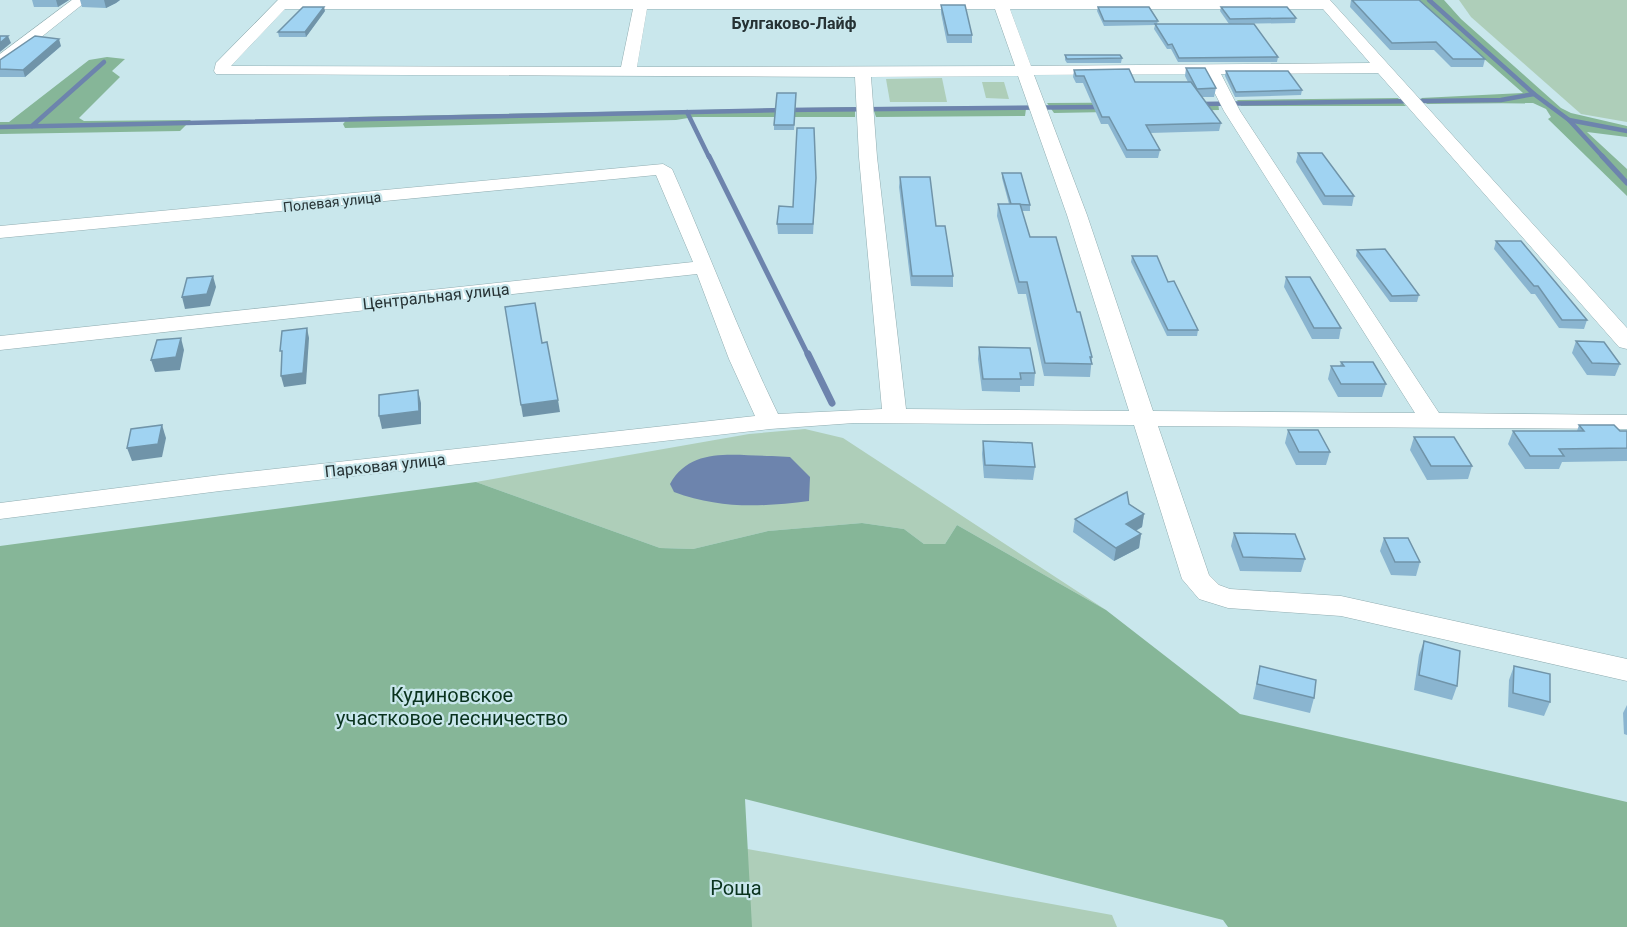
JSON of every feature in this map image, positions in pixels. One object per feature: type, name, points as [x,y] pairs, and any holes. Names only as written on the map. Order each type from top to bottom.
[{"type":"street","points":[[0,62],[81,0]]},
{"type":"street","points":[[628,72],[641,2]]},
{"type":"street","points":[[1384,68],[863,72],[222,71],[222,66],[284,3],[1324,2],[1384,68],[1627,342]]},
{"type":"street","points":[[1000,3],[1077,216],[1196,579],[1209,592],[1228,598],[1341,606],[1627,670]]},
{"type":"street","points":[[1211,70],[1232,111],[1432,421]]},
{"type":"street","points":[[863,72],[868,157],[895,415]]},
{"type":"street","name":"Полевая улица","points":[[0,232],[663,169],[705,267]]},
{"type":"street","points":[[705,267],[740,359],[770,422]]},
{"type":"street","name":"Центральная улица","points":[[0,344],[705,267]]},
{"type":"street","name":"Парковая улица","points":[[0,511],[220,483],[770,422],[895,415],[1627,422]]},
{"type":"green space","points":[[1417,0],[1444,0],[1461,19],[1561,108],[1571,113],[1627,126],[1627,137],[1587,132],[1627,169],[1627,196],[1548,119],[1551,117],[1546,109],[1533,103],[1427,104],[1421,98],[1523,93]]},
{"type":"green space","points":[[1459,0],[1627,0],[1627,122],[1581,114],[1471,17]]},
{"type":"green space","points":[[107,57],[125,59],[112,71],[120,77],[79,118],[84,121],[191,120],[180,131],[0,134],[0,122],[9,122],[89,60]]},
{"type":"green space","points":[[942,78],[947,102],[890,102],[886,79]]},
{"type":"green space","points":[[982,82],[1004,82],[1009,99],[986,98]]},
{"type":"green space","points":[[1398,98],[1406,106],[1241,106],[1237,100]]},
{"type":"green space","points":[[1218,102],[1219,110],[1054,113],[1047,103]]},
{"type":"green space","points":[[1019,106],[1026,109],[1025,116],[876,117],[874,111],[882,107]]},
{"type":"green space","points":[[855,107],[855,117],[694,117],[676,120],[345,128],[343,124],[349,117]]},
{"type":"green space","points":[[805,429],[843,438],[1106,610],[957,525],[945,544],[924,544],[904,529],[862,523],[768,531],[693,549],[660,548],[476,482],[749,434]]},
{"type":"green space","name":"Кудиновское участковое лесничество","points":[[476,482],[660,548],[693,549],[768,531],[862,523],[904,529],[924,544],[945,544],[957,525],[1106,610],[1240,714],[1627,802],[1627,927],[1228,927],[1223,920],[745,799],[752,927],[0,927],[0,546]]},
{"type":"green space","name":"Роща","points":[[698,840],[1112,915],[1117,927],[696,927]]},
{"type":"water","points":[[729,455],[790,457],[810,477],[809,501],[774,505],[724,504],[691,498],[674,492],[670,484],[679,472],[701,458]]},
{"type":"building","points":[[1352,0],[1419,0],[1485,59],[1453,59],[1436,42],[1392,43]]},
{"type":"building","points":[[941,5],[965,5],[972,35],[948,35]]},
{"type":"building","points":[[303,7],[324,7],[305,32],[278,32]]},
{"type":"building","points":[[1098,7],[1149,7],[1158,21],[1104,21]]},
{"type":"building","points":[[1221,7],[1287,7],[1296,18],[1230,19]]},
{"type":"building","points":[[1155,24],[1254,24],[1278,57],[1179,58],[1172,44],[1168,45]]},
{"type":"building","points":[[0,36],[8,36],[0,43]]},
{"type":"building","points":[[35,36],[59,39],[23,70],[0,69],[0,60]]},
{"type":"building","points":[[1065,55],[1120,55],[1122,58],[1067,59]]},
{"type":"building","points":[[1186,68],[1205,68],[1216,88],[1197,89]]},
{"type":"building","points":[[1129,69],[1135,82],[1191,82],[1221,123],[1146,125],[1160,150],[1127,150],[1109,117],[1102,117],[1084,76],[1076,76],[1074,70]]},
{"type":"building","points":[[1226,71],[1288,71],[1302,90],[1236,92]]},
{"type":"building","points":[[777,93],[796,93],[794,125],[774,125]]},
{"type":"building","points":[[797,128],[814,128],[816,178],[813,224],[777,224],[779,206],[793,207]]},
{"type":"building","points":[[1298,153],[1322,153],[1354,196],[1325,196]]},
{"type":"building","points":[[1002,173],[1021,173],[1030,205],[1011,204]]},
{"type":"building","points":[[900,177],[930,177],[936,226],[945,226],[953,276],[912,276]]},
{"type":"building","points":[[998,204],[1020,204],[1030,237],[1056,237],[1077,312],[1080,312],[1092,364],[1045,363],[1027,282],[1019,282]]},
{"type":"building","points":[[1496,241],[1521,241],[1587,320],[1562,320],[1538,286],[1534,286]]},
{"type":"building","points":[[1385,249],[1419,295],[1392,296],[1357,250]]},
{"type":"building","points":[[1132,256],[1157,256],[1168,282],[1174,281],[1198,330],[1168,330]]},
{"type":"building","points":[[213,276],[207,294],[182,297],[187,278]]},
{"type":"building","points":[[1286,277],[1310,277],[1341,328],[1314,328]]},
{"type":"building","points":[[535,303],[542,343],[547,342],[558,400],[521,405],[505,307]]},
{"type":"building","points":[[307,328],[303,373],[281,376],[282,331]]},
{"type":"building","points":[[181,338],[176,357],[151,360],[157,340]]},
{"type":"building","points":[[1576,341],[1604,342],[1620,364],[1592,363]]},
{"type":"building","points":[[979,347],[1030,348],[1035,373],[1020,373],[1021,379],[983,379]]},
{"type":"building","points":[[1341,362],[1373,362],[1386,384],[1341,384],[1331,366],[1344,366]]},
{"type":"building","points":[[418,390],[419,411],[379,416],[379,395]]},
{"type":"building","points":[[162,425],[158,444],[127,448],[131,429]]},
{"type":"building","points":[[1579,425],[1614,425],[1620,431],[1627,431],[1627,448],[1559,449],[1564,456],[1530,456],[1513,431],[1584,431]]},
{"type":"building","points":[[1288,430],[1318,430],[1330,452],[1299,452]]},
{"type":"building","points":[[1414,437],[1454,437],[1472,466],[1431,466]]},
{"type":"building","points":[[983,441],[1032,443],[1035,467],[985,465]]},
{"type":"building","points":[[1127,492],[1129,504],[1144,514],[1126,524],[1141,534],[1116,548],[1075,519]]},
{"type":"building","points":[[1234,533],[1295,534],[1305,559],[1243,557]]},
{"type":"building","points":[[1384,538],[1408,538],[1420,562],[1395,562]]},
{"type":"building","points":[[1424,641],[1460,651],[1457,686],[1419,675]]},
{"type":"building","points":[[1260,666],[1316,680],[1314,698],[1257,684]]},
{"type":"building","points":[[1514,666],[1550,674],[1550,702],[1513,693]]},
{"type":"waterway","points":[[1429,0],[1534,94]]},
{"type":"waterway","points":[[32,126],[104,62]]},
{"type":"waterway","points":[[1199,104],[1501,100],[1534,94]]},
{"type":"waterway","points":[[1534,94],[1569,120]]},
{"type":"waterway","points":[[687,112],[1101,107]]},
{"type":"waterway","points":[[0,127],[687,112]]},
{"type":"waterway","points":[[687,112],[709,157]]},
{"type":"waterway","points":[[1569,120],[1627,131]]},
{"type":"waterway","points":[[1569,120],[1603,157]]},
{"type":"waterway","points":[[709,156],[808,355]]},
{"type":"waterway","points":[[1602,156],[1627,183]]},
{"type":"waterway","points":[[808,354],[832,403]]},
{"type":"district","name":"Булгаково-Лайф","points":[[794,23]]}]
